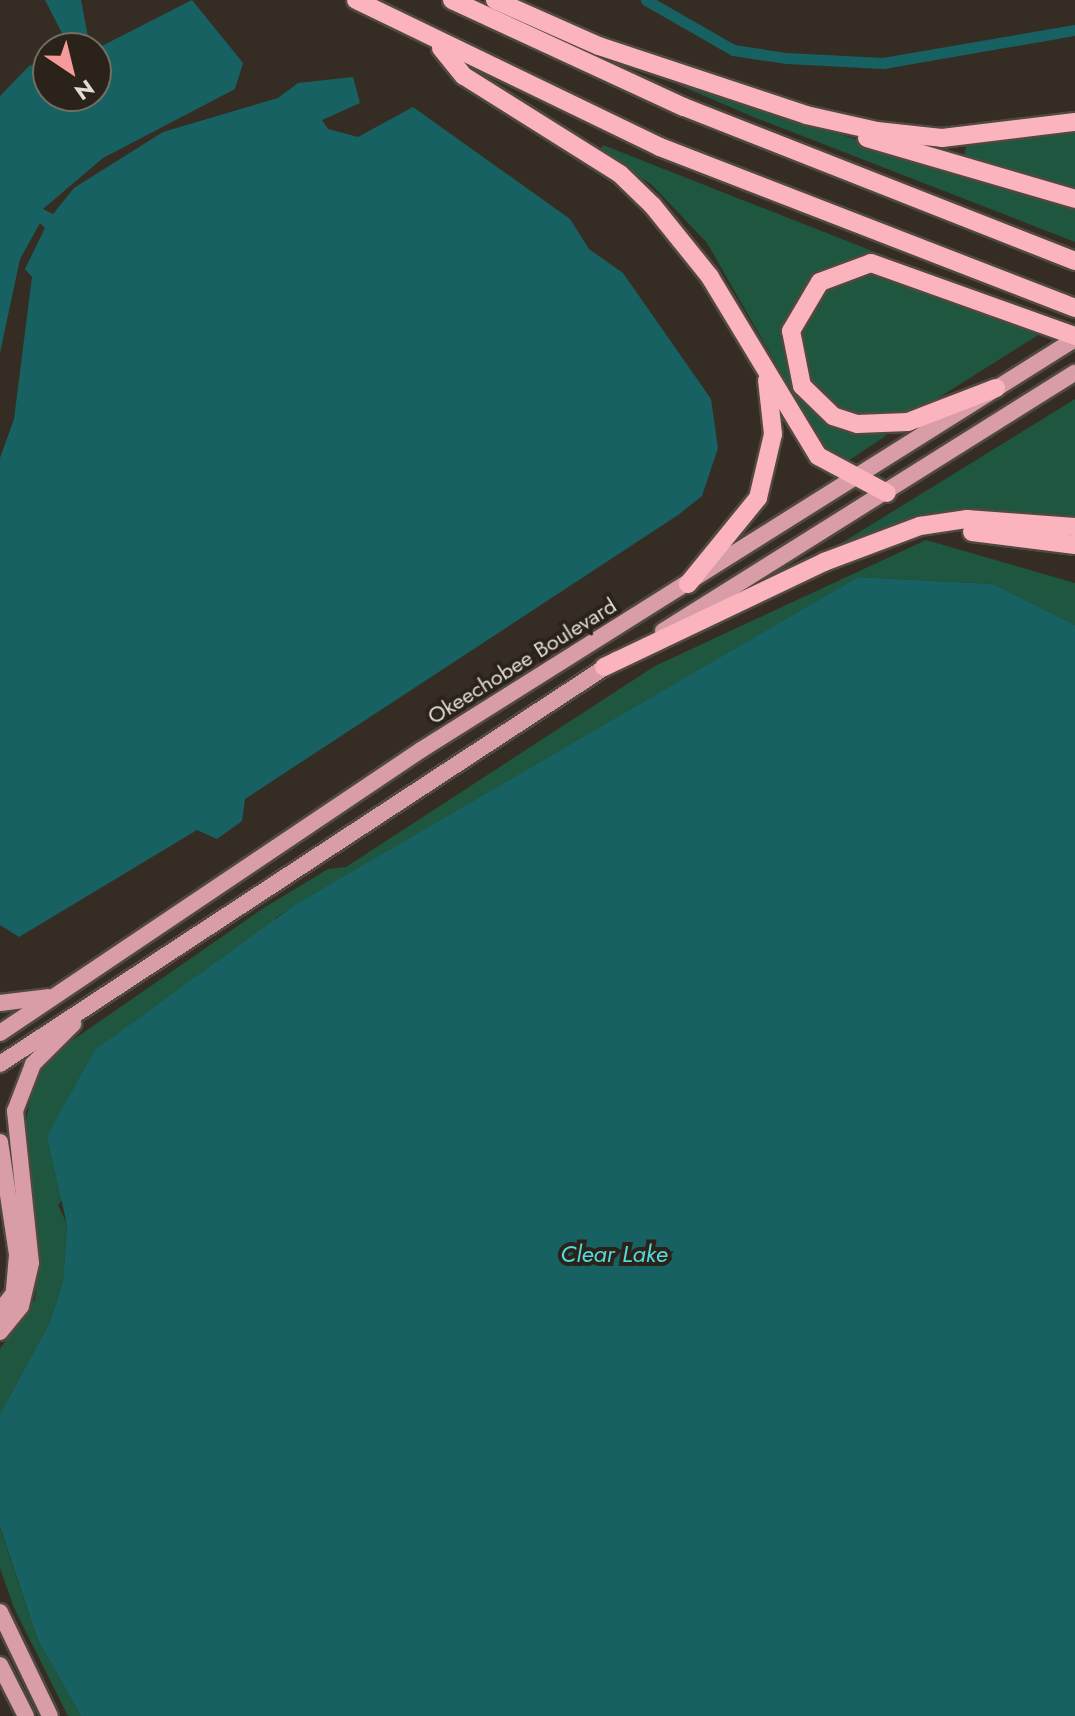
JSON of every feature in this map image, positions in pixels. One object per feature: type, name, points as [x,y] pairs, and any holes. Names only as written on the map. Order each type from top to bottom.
[{"type":"highway","points":[[356,0],[437,43],[694,161],[1075,308]]},
{"type":"highway","points":[[452,0],[684,107],[1075,261]]},
{"type":"highway","points":[[495,0],[599,46],[1075,199]]},
{"type":"highway","points":[[437,43],[464,76],[620,174],[659,212],[710,277],[767,378],[818,456],[853,481],[887,493]]},
{"type":"highway","points":[[806,115],[942,138],[1075,122]]},
{"type":"highway","points":[[996,388],[908,422],[857,424],[833,416],[802,386],[791,331],[820,282],[871,263],[1075,337]]},
{"type":"highway","points":[[688,584],[758,498],[773,434],[767,378]]},
{"type":"highway","points":[[604,667],[878,540],[967,519],[1075,527]]},
{"type":"highway","points":[[878,540],[993,532],[1075,545]]},
{"type":"main road","name":"Okeechobee Boulevard","points":[[0,1033],[421,750],[853,481],[1075,337]]},
{"type":"main road","points":[[0,1064],[604,667],[1075,373]]},
{"type":"main road","points":[[0,1332],[21,1306],[31,1263],[15,1145],[20,1092],[48,1047],[114,987]]},
{"type":"main road","points":[[0,1003],[53,996]]},
{"type":"main road","points":[[0,1142],[17,1255],[14,1293],[0,1311]]},
{"type":"main road","points":[[0,1612],[50,1716]]},
{"type":"main road","points":[[0,1665],[26,1716]]},
{"type":"green space","points":[[674,83],[1075,207],[1075,242],[756,118]]},
{"type":"green space","points":[[1075,130],[1075,193],[963,160],[967,144]]},
{"type":"green space","points":[[603,145],[890,258],[859,259],[828,271],[786,351],[806,400],[887,435],[842,465],[828,454],[707,243],[652,185],[600,151]]},
{"type":"green space","points":[[870,270],[1043,332],[919,410],[874,422],[853,418],[813,393],[797,332],[819,291]]},
{"type":"green space","points":[[1075,399],[1075,520],[1009,515],[827,552]]},
{"type":"green space","points":[[926,540],[1075,583],[1075,625],[993,584],[858,577],[277,917],[58,1205],[67,1224],[63,1282],[49,1324],[0,1414],[0,1349],[35,1299],[39,1256],[24,1129],[34,1082],[51,1055],[262,909],[328,869],[346,867],[655,666]]},
{"type":"green space","points":[[0,1528],[38,1640],[81,1716],[68,1716],[14,1608],[0,1568]]},
{"type":"water","points":[[45,0],[81,0],[87,32],[61,32]]},
{"type":"water","points":[[192,0],[243,63],[235,89],[103,158],[43,209],[53,214],[74,188],[163,132],[278,98],[298,83],[353,77],[360,103],[322,120],[328,129],[358,137],[413,107],[570,219],[589,249],[623,273],[711,399],[718,448],[702,496],[678,515],[245,799],[242,821],[217,839],[197,830],[19,937],[0,925],[0,458],[14,419],[32,277],[25,269],[45,228],[40,223],[20,259],[0,353],[0,96],[32,65],[32,112],[112,112],[112,41]]},
{"type":"water","name":"Clear Lake","points":[[858,577],[993,584],[1075,625],[1075,1716],[81,1716],[38,1640],[0,1527],[0,1414],[49,1324],[63,1282],[67,1225],[47,1136],[95,1050],[295,905]]},
{"type":"waterway","points":[[646,0],[733,50],[786,58],[883,63],[1075,30]]}]
